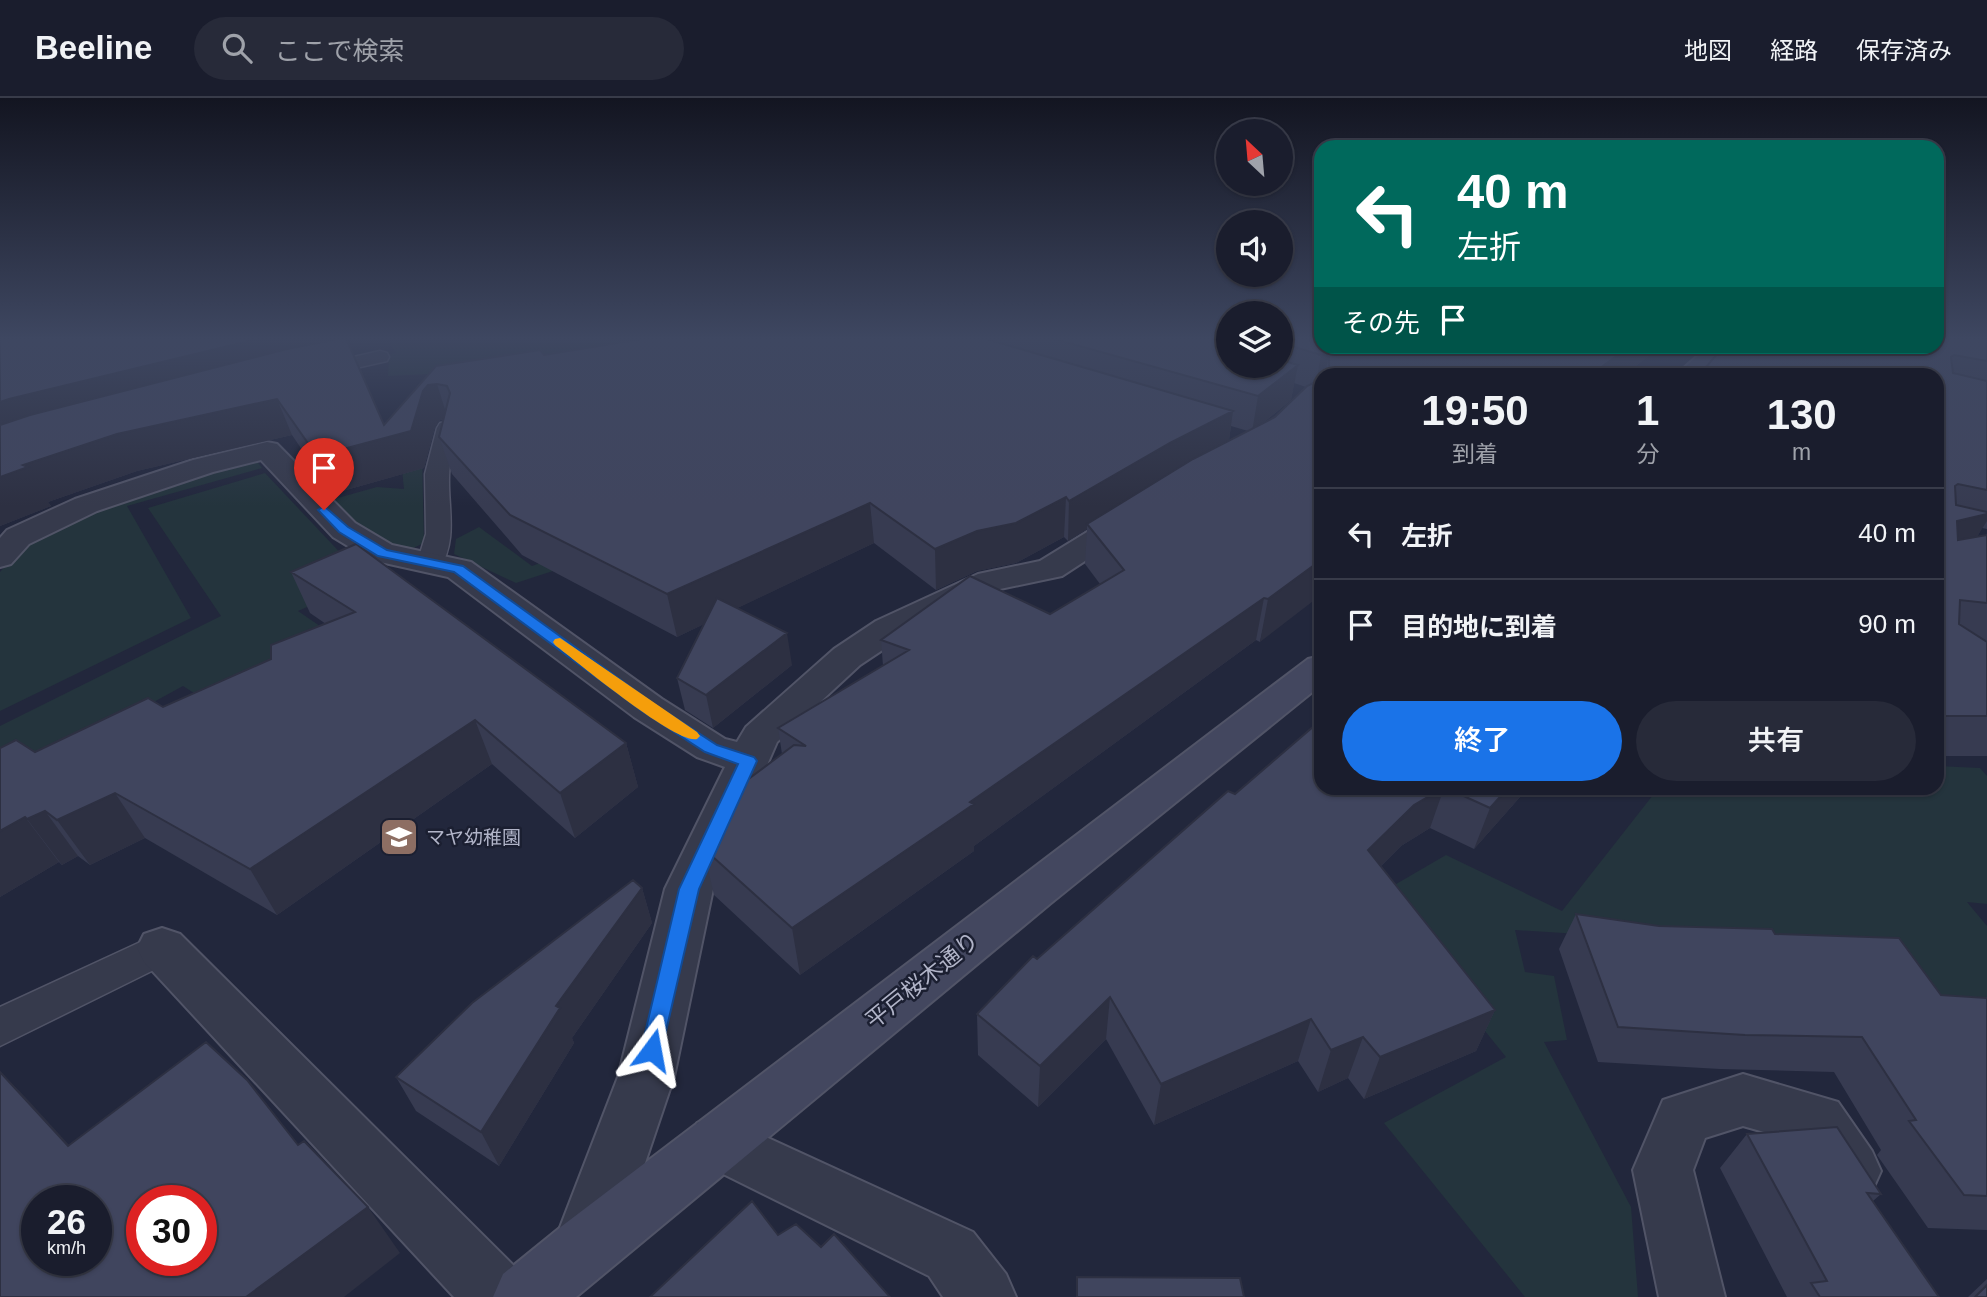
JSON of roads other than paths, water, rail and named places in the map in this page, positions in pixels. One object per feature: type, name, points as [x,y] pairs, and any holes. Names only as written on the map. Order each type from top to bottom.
[{"type":"main road","name":"平戸桜木通り","points":[[526,1297],[1034,890],[1314,672]]},
{"type":"street","points":[[0,557],[18,537],[86,505],[203,466],[267,450],[344,530],[382,553],[459,569],[648,708],[711,748],[748,761]]},
{"type":"street","points":[[584,1248],[646,1077],[689,889],[760,736],[847,657],[889,629],[990,581],[1050,569],[1165,496]]},
{"type":"street","points":[[162,948],[499,1297]]},
{"type":"street","points":[[1692,1297],[1663,1170],[1683,1119],[1743,1100],[1818,1121],[1883,1220]]},
{"type":"street","points":[[718,1142],[951,1254],[983,1297]]},
{"type":"lane","points":[[430,563],[439,534],[437,474],[448,428]]},
{"type":"lane","points":[[0,1027],[162,948]]},
{"type":"place","name":"マヤ幼稚園","points":[[399,837]]}]
